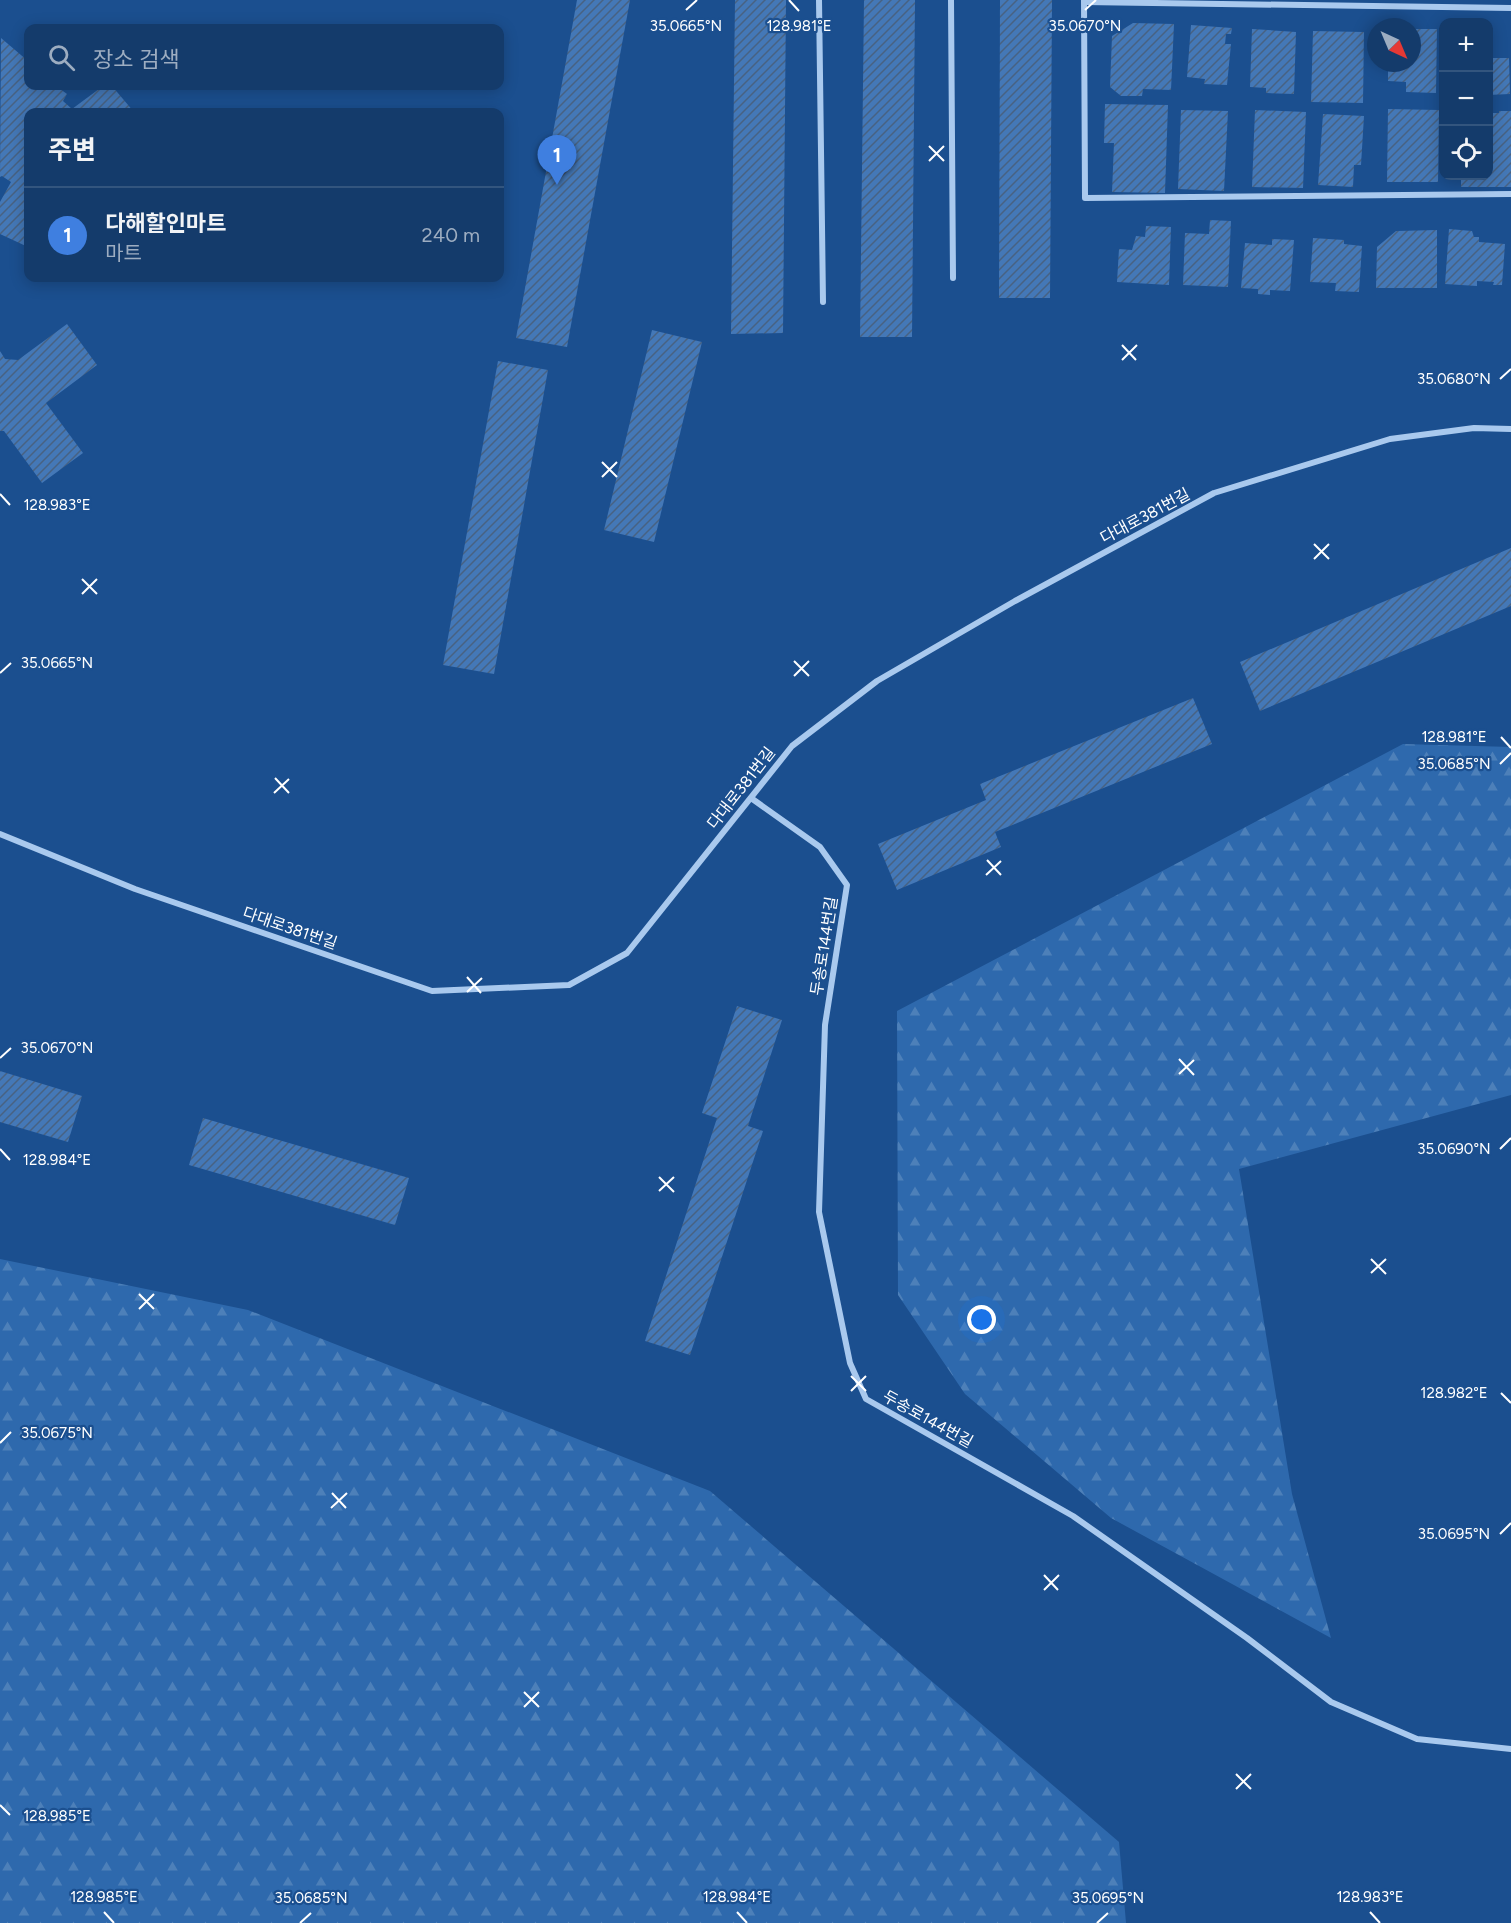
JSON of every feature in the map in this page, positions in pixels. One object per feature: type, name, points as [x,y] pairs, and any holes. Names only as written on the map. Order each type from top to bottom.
[{"type":"street","points":[[819,0],[823,302]]},
{"type":"street","points":[[951,0],[953,278]]},
{"type":"street","points":[[1511,8],[1084,1],[1085,198],[1511,194]]},
{"type":"street","name":"다대로381번길","points":[[0,834],[135,889],[432,991],[569,985],[627,953],[792,746],[877,681],[1015,601],[1214,493],[1390,439],[1474,428],[1511,429]]},
{"type":"street","name":"두송로144번길","points":[[751,798],[820,848],[848,885],[825,1025],[819,1212],[850,1364],[866,1399],[1073,1516],[1248,1638],[1331,1702],[1417,1739],[1511,1749]]},
{"type":"green space","points":[[1403,744],[1511,747],[1511,1095],[1239,1169],[1292,1494],[1331,1638],[1111,1518],[965,1394],[898,1295],[897,1011]]},
{"type":"green space","points":[[0,1259],[248,1310],[710,1491],[1119,1842],[1126,1923],[0,1923]]},
{"type":"building","points":[[577,0],[630,0],[567,347],[516,338]]},
{"type":"building","points":[[735,0],[786,0],[783,333],[731,334]]},
{"type":"building","points":[[864,0],[915,0],[912,337],[860,337]]},
{"type":"building","points":[[1000,0],[1052,0],[1050,298],[999,298]]},
{"type":"building","points":[[1133,23],[1174,24],[1171,90],[1143,89],[1142,96],[1121,96],[1110,87],[1112,36]]},
{"type":"building","points":[[1191,25],[1232,28],[1231,34],[1226,34],[1225,44],[1231,44],[1227,85],[1204,84],[1205,79],[1187,77]]},
{"type":"building","points":[[1252,29],[1296,32],[1294,94],[1266,93],[1266,88],[1250,87]]},
{"type":"building","points":[[1421,29],[1437,29],[1436,93],[1406,92],[1406,82],[1388,81],[1388,72],[1421,72]]},
{"type":"building","points":[[1313,31],[1364,32],[1363,103],[1311,102]]},
{"type":"building","points":[[1,38],[24,58],[24,90],[62,90],[67,94],[63,101],[71,108],[24,108],[24,245],[0,234],[0,202],[11,182],[0,177]]},
{"type":"building","points":[[1493,58],[1509,58],[1510,94],[1493,95]]},
{"type":"building","points":[[98,90],[115,90],[131,108],[73,108]]},
{"type":"building","points":[[1105,104],[1168,105],[1165,193],[1112,192],[1114,143],[1104,143]]},
{"type":"building","points":[[1388,109],[1439,110],[1438,182],[1387,182]]},
{"type":"building","points":[[1181,110],[1228,111],[1224,191],[1178,189]]},
{"type":"building","points":[[1255,110],[1306,112],[1303,188],[1252,187]]},
{"type":"building","points":[[1499,111],[1511,111],[1511,187],[1461,187],[1461,180],[1493,180],[1493,113],[1499,113]]},
{"type":"building","points":[[1323,114],[1364,116],[1361,165],[1354,165],[1353,187],[1318,185]]},
{"type":"building","points":[[1210,220],[1231,221],[1228,287],[1183,285],[1185,233],[1209,234]]},
{"type":"building","points":[[1146,226],[1171,227],[1169,285],[1117,282],[1119,249],[1132,250],[1136,236],[1145,237]]},
{"type":"building","points":[[1449,229],[1472,231],[1474,237],[1479,237],[1479,242],[1505,244],[1502,285],[1477,281],[1477,286],[1445,284]]},
{"type":"building","points":[[1437,230],[1437,288],[1376,288],[1377,247],[1396,231]]},
{"type":"building","points":[[1313,238],[1344,240],[1344,244],[1362,246],[1359,292],[1335,291],[1336,283],[1310,282]]},
{"type":"building","points":[[1272,239],[1294,240],[1290,291],[1270,290],[1270,295],[1258,294],[1258,289],[1241,288],[1245,243],[1272,245]]},
{"type":"building","points":[[67,324],[97,365],[46,403],[83,453],[42,483],[4,431],[0,431],[0,351],[5,359],[18,360]]},
{"type":"building","points":[[652,330],[702,342],[654,542],[604,530]]},
{"type":"building","points":[[498,361],[548,370],[494,674],[443,665]]},
{"type":"building","points":[[1511,548],[1511,606],[1260,711],[1240,662]]},
{"type":"building","points":[[1193,698],[1212,744],[995,832],[1001,847],[897,890],[878,844],[986,800],[980,784]]},
{"type":"building","points":[[737,1006],[782,1020],[748,1126],[763,1131],[690,1355],[645,1341],[717,1118],[702,1113]]},
{"type":"building","points":[[0,1071],[82,1096],[68,1142],[0,1122]]},
{"type":"building","points":[[203,1118],[409,1178],[395,1225],[189,1165]]},
{"type":"place","name":"다해할인마트","points":[[557,185]]}]
